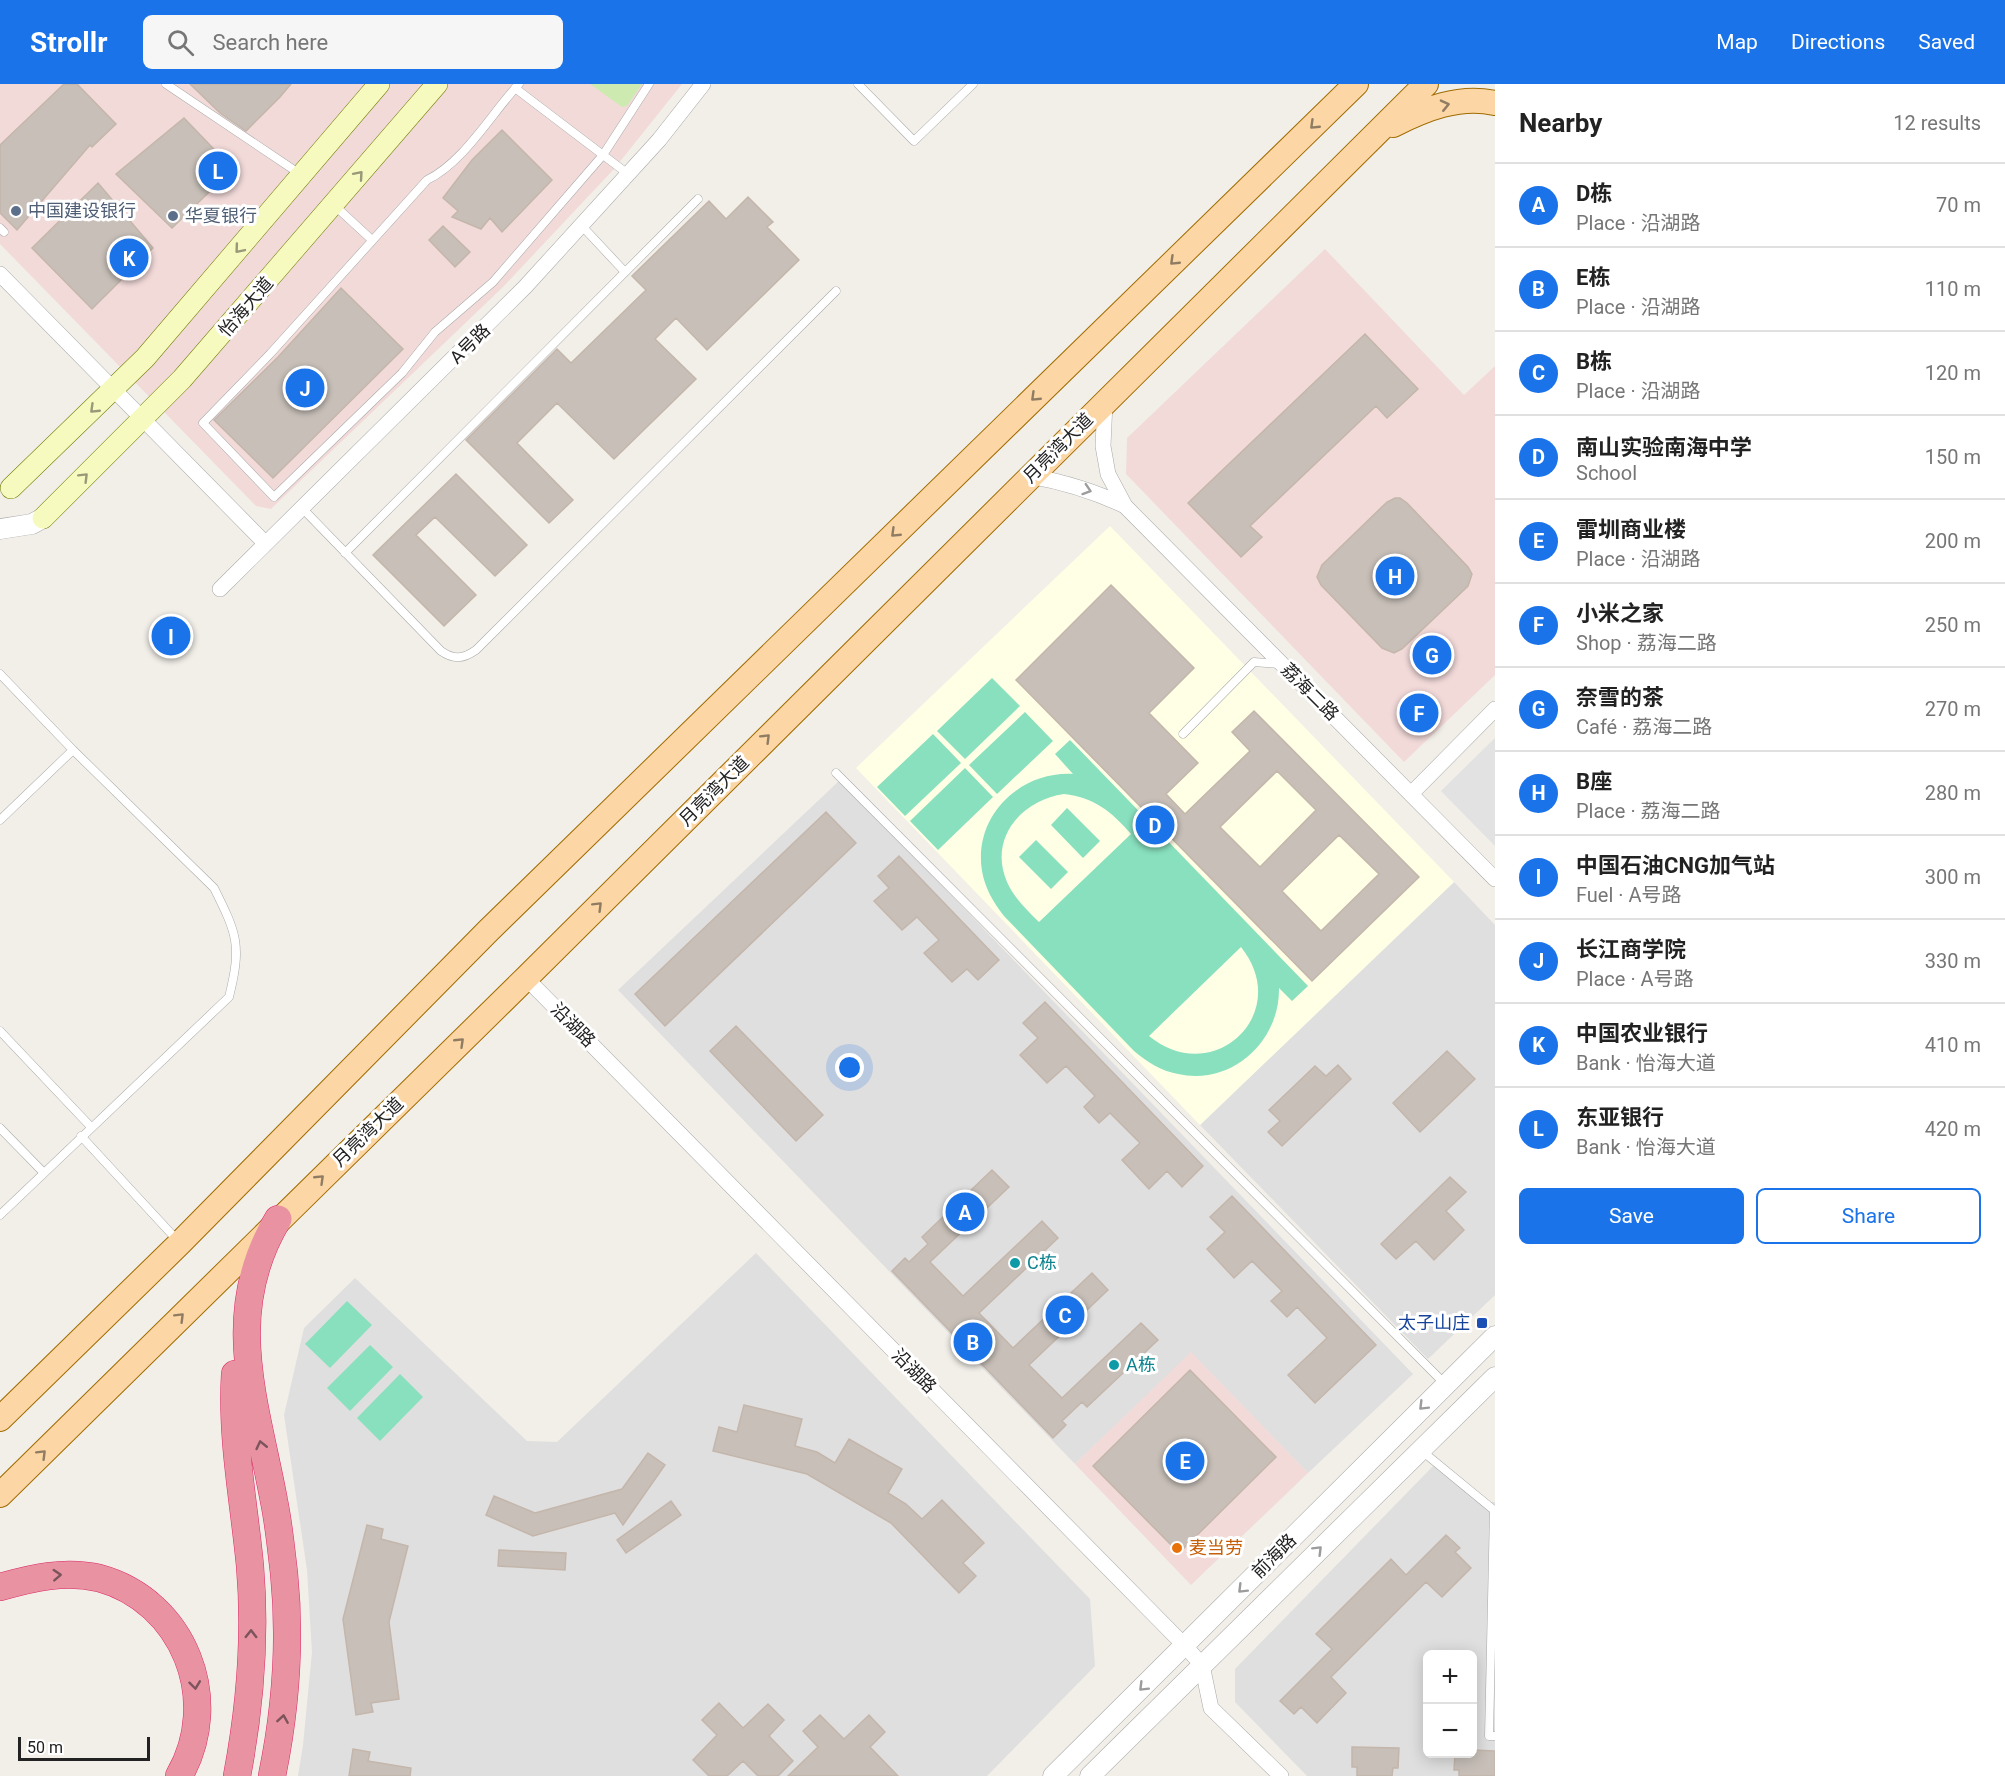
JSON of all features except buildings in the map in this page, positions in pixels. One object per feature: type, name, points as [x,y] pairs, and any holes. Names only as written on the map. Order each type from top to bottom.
[{"type":"highway","points":[[237,1776],[248,1703],[252,1633],[250,1568],[234,1386],[239,1339],[257,1262],[278,1220]]},
{"type":"highway","points":[[248,1305],[247,1344],[252,1398],[274,1502],[284,1574],[287,1617],[288,1665],[285,1702],[272,1776]]},
{"type":"highway","points":[[0,1587],[39,1576],[74,1575],[99,1578],[124,1587],[148,1603],[166,1619],[182,1642],[192,1666],[196,1690],[196,1718],[192,1744],[179,1776]]},
{"type":"main road","points":[[6,491],[114,390],[170,329],[379,84]]},
{"type":"main road","name":"怡海大道","points":[[43,518],[182,380],[437,84]]},
{"type":"main road","points":[[0,1419],[180,1243],[488,931],[1355,84]]},
{"type":"main road","name":"月亮湾大道","points":[[0,1495],[526,978],[1372,135],[1426,84]]},
{"type":"main road","points":[[1372,135],[1415,114],[1439,106],[1472,101],[1495,103]]},
{"type":"street","name":"A号路","points":[[220,589],[489,325],[659,140],[703,84]]},
{"type":"street","points":[[0,274],[265,543]]},
{"type":"street","name":"荔海二路","points":[[1105,402],[1103,446],[1108,474],[1125,506],[1495,879]]},
{"type":"street","name":"荔海二路","points":[[1030,476],[1063,482],[1097,493],[1125,506]]},
{"type":"street","points":[[0,528],[32,524],[43,518]]},
{"type":"street","points":[[1411,794],[1495,709]]},
{"type":"street","name":"沿湖路","points":[[526,978],[1202,1665]]},
{"type":"street","name":"前海路","points":[[1053,1776],[1495,1336]]},
{"type":"street","name":"前海路","points":[[1090,1776],[1495,1377]]},
{"type":"street","points":[[1202,1665],[1210,1708],[1281,1776]]},
{"type":"lane","points":[[166,84],[302,175]]},
{"type":"lane","points":[[628,174],[603,155],[517,86],[480,132],[441,173],[427,180],[270,354],[202,423],[274,497],[402,373],[435,332],[493,282],[603,155],[649,84]]},
{"type":"lane","points":[[858,84],[914,141],[972,84]]},
{"type":"lane","points":[[345,552],[698,199]]},
{"type":"lane","points":[[333,205],[372,240]]},
{"type":"lane","points":[[581,225],[625,272]]},
{"type":"lane","points":[[303,508],[441,651],[450,657],[467,656],[485,642],[836,291]]},
{"type":"lane","points":[[1183,734],[1254,662],[1283,664]]},
{"type":"lane","points":[[0,674],[73,750],[214,888],[237,938],[236,969],[229,997],[0,1215]]},
{"type":"lane","points":[[0,820],[73,750]]},
{"type":"lane","points":[[836,773],[1445,1384]]},
{"type":"lane","points":[[0,1031],[91,1127]]},
{"type":"lane","points":[[0,1128],[44,1173]]},
{"type":"lane","points":[[81,1136],[180,1243]]},
{"type":"lane","points":[[1420,1449],[1495,1511],[1489,1736],[1495,1736]]},
{"type":"shaded area","points":[[0,84],[682,84],[614,169],[503,287],[271,509],[256,506],[0,244]]},
{"type":"shaded area","points":[[1325,249],[1464,395],[1495,366],[1495,675],[1404,762],[1126,474],[1127,438]]},
{"type":"shaded area","points":[[1110,526],[1454,882],[1200,1125],[856,768]]},
{"type":"shaded area","points":[[1495,738],[1495,846],[1441,791]]},
{"type":"shaded area","points":[[840,780],[1413,1374],[1308,1473],[1191,1353],[1075,1464],[618,990]]},
{"type":"shaded area","points":[[1454,882],[1495,925],[1495,1295],[1428,1359],[1200,1125]]},
{"type":"shaded area","points":[[756,1253],[1090,1599],[1095,1666],[987,1776],[298,1776],[312,1652],[307,1570],[284,1415],[304,1328],[355,1278],[527,1441],[557,1442]]},
{"type":"shaded area","points":[[1191,1352],[1308,1473],[1191,1585],[1075,1464]]},
{"type":"shaded area","points":[[1438,1461],[1491,1502],[1495,1502],[1495,1776],[1307,1776],[1235,1702],[1235,1669]]},
{"type":"green space","points":[[590,84],[642,84],[627,106],[622,107]]},
{"type":"green space","points":[[992,678],[1020,706],[965,759],[937,731]]},
{"type":"green space","points":[[1025,712],[1053,741],[997,794],[969,765]]},
{"type":"green space","points":[[933,734],[961,763],[905,816],[877,787]]},
{"type":"green space","points":[[1070,740],[1308,986],[1292,1001],[1279,988],[1277,1007],[1262,1042],[1234,1066],[1217,1073],[1198,1076],[1172,1073],[1144,1059],[1004,916],[993,900],[982,871],[981,851],[985,832],[993,815],[1004,801],[1019,789],[1035,780],[1054,775],[1073,774],[1055,754]],"holes":[[[1064,794],[1084,798],[1102,807],[1131,834],[1039,922],[1010,888],[1002,866],[1002,851],[1006,836],[1022,813],[1035,804]],[[1241,947],[1255,972],[1258,996],[1252,1018],[1239,1036],[1220,1049],[1198,1054],[1174,1050],[1149,1036]]]},
{"type":"green space","points":[[965,768],[993,797],[938,850],[910,821]]},
{"type":"green space","points":[[1067,808],[1100,841],[1083,858],[1051,825]]},
{"type":"green space","points":[[1036,840],[1068,872],[1051,889],[1019,857]]},
{"type":"green space","points":[[347,1301],[372,1325],[330,1368],[305,1344]]},
{"type":"green space","points":[[370,1345],[393,1367],[350,1411],[327,1388]]},
{"type":"green space","points":[[400,1374],[423,1397],[380,1441],[357,1418]]},
{"type":"place","name":"东亚银行","points":[[218,171]]},
{"type":"place","name":"中国建设银行","points":[[16,211]]},
{"type":"place","name":"华夏银行","points":[[173,216]]},
{"type":"place","name":"中国农业银行","points":[[129,258]]},
{"type":"place","name":"长江商学院","points":[[305,388]]},
{"type":"place","name":"B座","points":[[1395,576]]},
{"type":"place","name":"中国石油CNG加气站","points":[[171,636]]},
{"type":"place","name":"奈雪的茶","points":[[1432,655]]},
{"type":"place","name":"小米之家","points":[[1419,713]]},
{"type":"place","name":"南山实验南海中学","points":[[1155,825]]},
{"type":"place","name":"D栋","points":[[965,1212]]},
{"type":"place","name":"C栋","points":[[1015,1263]]},
{"type":"place","name":"B栋","points":[[1065,1315]]},
{"type":"place","name":"太子山庄","points":[[1482,1323]]},
{"type":"place","name":"E栋","points":[[973,1342]]},
{"type":"place","name":"A栋","points":[[1114,1365]]},
{"type":"place","name":"雷圳商业楼","points":[[1185,1461]]},
{"type":"place","name":"麦当劳","points":[[1177,1548]]}]
